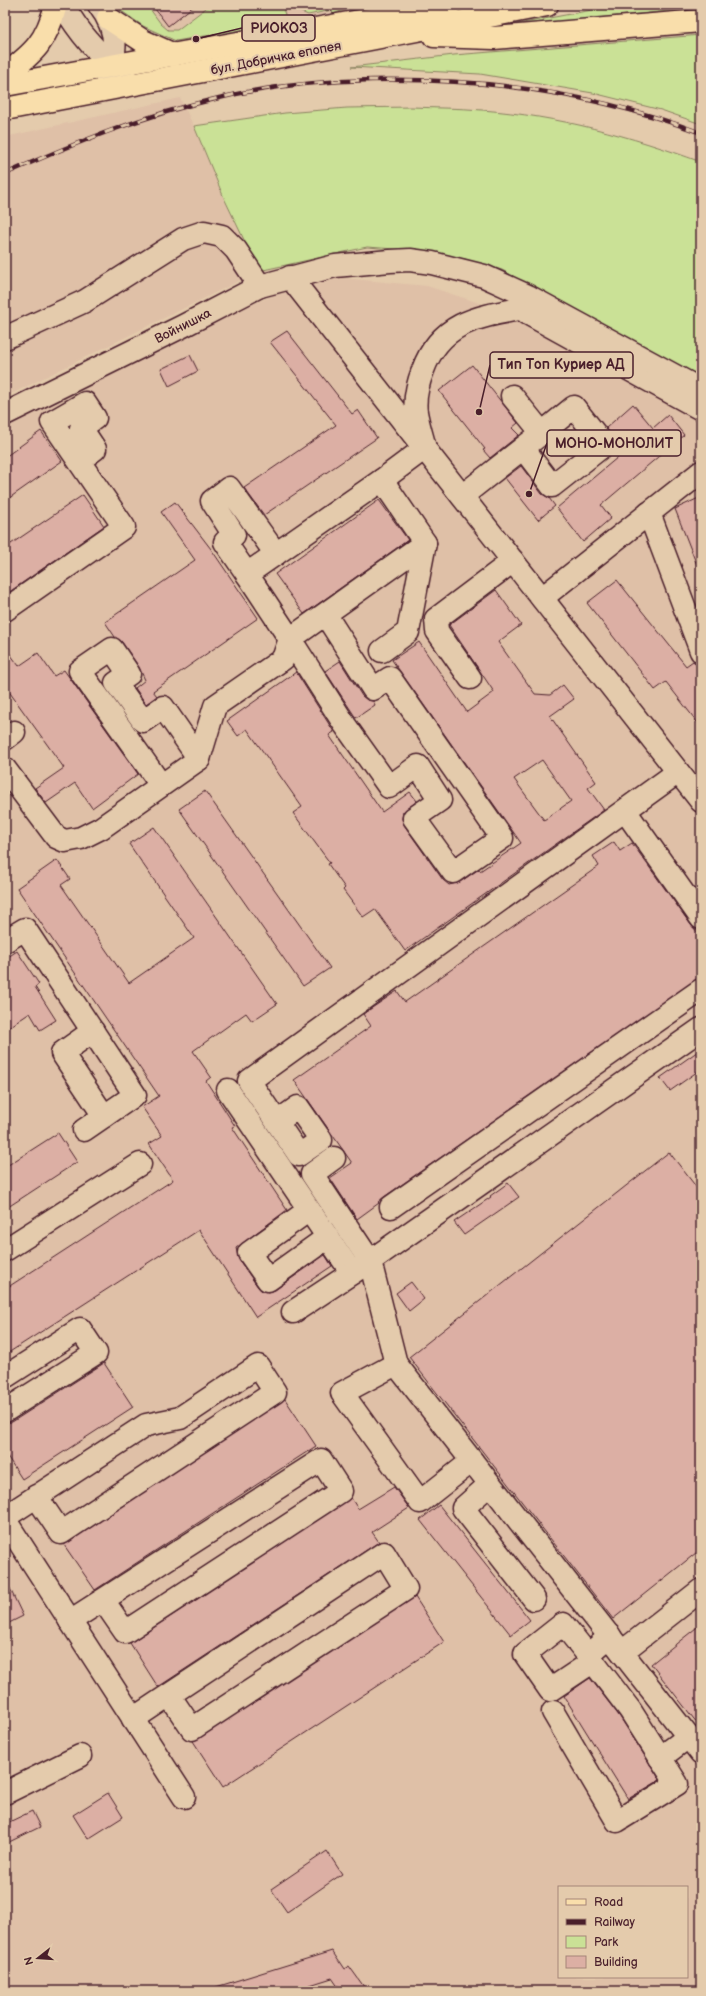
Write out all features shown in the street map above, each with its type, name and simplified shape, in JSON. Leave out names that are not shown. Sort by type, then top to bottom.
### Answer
[{"type":"main road","points":[[5,75],[27,58],[42,42],[50,27],[56,5]]},
{"type":"main road","points":[[397,25],[421,5]]},
{"type":"main road","name":"бул. Добричка епопея","points":[[5,109],[136,84],[397,25],[449,5]]},
{"type":"main road","name":"бул. Добричка епопея","points":[[5,85],[174,55],[547,5]]},
{"type":"main road","points":[[104,11],[142,41],[174,55]]},
{"type":"main road","points":[[397,25],[494,38],[701,21]]},
{"type":"street","points":[[63,5],[73,22],[91,46],[112,66],[136,84]]},
{"type":"street","points":[[99,90],[112,66],[116,46],[113,31],[104,11]]},
{"type":"street","points":[[5,338],[84,301],[183,239],[204,232],[222,236],[236,250],[260,286]]},
{"type":"street","points":[[369,264],[410,260],[460,269],[484,276],[528,296],[701,390]]},
{"type":"street","points":[[369,264],[430,274],[452,280],[520,309],[701,409]]},
{"type":"street","name":"Войнишка","points":[[5,414],[183,326],[260,286],[335,266],[369,264]]},
{"type":"street","points":[[290,277],[701,801]]},
{"type":"street","points":[[425,448],[416,412],[416,396],[420,378],[432,348],[456,327],[474,319],[520,309]]},
{"type":"street","points":[[512,396],[542,433]]},
{"type":"street","points":[[462,496],[574,407],[604,445],[552,486],[523,448]]},
{"type":"street","points":[[246,574],[382,480],[425,448]]},
{"type":"street","points":[[5,610],[124,528],[79,461]]},
{"type":"street","points":[[542,598],[701,472]]},
{"type":"street","points":[[382,480],[425,543],[408,632],[382,651]]},
{"type":"street","points":[[276,554],[229,488],[212,501],[234,535],[225,542],[345,725],[389,787],[418,766],[440,800],[414,818],[453,872],[502,838],[390,678],[373,689],[324,614]]},
{"type":"street","points":[[649,513],[701,651]]},
{"type":"street","points":[[5,769],[56,837],[65,841],[81,838],[101,828],[199,759],[215,706],[283,659],[290,639],[425,543]]},
{"type":"street","points":[[470,678],[437,631],[436,619],[513,561]]},
{"type":"street","points":[[161,786],[80,671],[105,653],[112,649],[129,674],[116,683],[143,721],[163,707],[199,759]]},
{"type":"street","points":[[277,1122],[249,1081],[626,812],[678,772]]},
{"type":"street","points":[[626,812],[701,918]]},
{"type":"street","points":[[5,941],[25,929],[135,1095],[84,1130]]},
{"type":"street","points":[[391,1207],[701,990]]},
{"type":"street","points":[[293,1312],[701,1029]]},
{"type":"street","points":[[93,1031],[62,1053],[104,1116]]},
{"type":"street","points":[[228,1090],[352,1272]]},
{"type":"street","points":[[334,1158],[312,1174],[370,1260],[396,1364],[695,1745],[660,1758]]},
{"type":"street","points":[[5,1250],[140,1164]]},
{"type":"street","points":[[310,1210],[249,1253],[268,1280],[328,1237]]},
{"type":"street","points":[[5,1377],[80,1329],[96,1353],[5,1411]]},
{"type":"street","points":[[396,1364],[342,1393],[420,1502],[472,1461]]},
{"type":"street","points":[[5,1517],[36,1496],[146,1425],[180,1418],[258,1366],[275,1392],[61,1533],[36,1496]]},
{"type":"street","points":[[70,1621],[321,1460],[341,1491],[125,1632],[103,1600]]},
{"type":"street","points":[[490,1484],[463,1508],[534,1599]]},
{"type":"street","points":[[5,1520],[184,1797]]},
{"type":"street","points":[[133,1719],[169,1695],[384,1553],[406,1589],[192,1729],[169,1695]]},
{"type":"street","points":[[553,1712],[617,1821],[677,1784],[630,1710],[590,1658],[616,1644],[701,1590]]},
{"type":"street","points":[[5,1793],[80,1756]]},
{"type":"shaded area","points":[[114,5],[357,5],[333,14],[176,41],[143,26]]},
{"type":"shaded area","points":[[180,98],[200,139],[224,198],[259,271],[5,397],[5,137]]},
{"type":"shaded area","points":[[342,278],[427,286],[513,314],[701,420],[701,1991],[5,1991],[5,424],[242,308],[297,286]]},
{"type":"green space","points":[[117,5],[147,5],[161,24],[168,30],[177,30],[210,5],[282,5],[285,15],[279,23],[176,41],[143,26],[120,10]]},
{"type":"green space","points":[[298,5],[357,5],[333,14],[332,10],[308,15],[297,10]]},
{"type":"green space","points":[[618,5],[701,5],[701,8],[502,27]]},
{"type":"green space","points":[[701,35],[701,124],[661,110],[593,93],[480,74],[351,67],[454,55]]},
{"type":"green space","points":[[412,107],[482,110],[566,122],[594,128],[648,144],[701,162],[701,378],[502,270],[465,259],[423,251],[367,247],[259,271],[224,198],[194,126],[285,113],[347,108]]},
{"type":"building","points":[[152,5],[195,5],[168,26]]},
{"type":"building","points":[[287,331],[352,414],[358,410],[377,438],[264,515],[244,488],[336,425],[270,342]]},
{"type":"building","points":[[190,355],[198,371],[169,386],[161,369]]},
{"type":"building","points":[[472,365],[518,423],[512,428],[519,435],[490,458],[483,450],[485,449],[439,391]]},
{"type":"building","points":[[633,404],[653,428],[668,415],[684,435],[601,505],[611,518],[583,542],[557,508],[624,452],[606,428]]},
{"type":"building","points":[[41,431],[62,461],[5,501],[5,457]]},
{"type":"building","points":[[521,466],[542,494],[549,498],[555,506],[538,520],[505,478]]},
{"type":"building","points":[[83,495],[104,526],[5,595],[5,548]]},
{"type":"building","points":[[701,497],[701,573],[700,573],[675,509]]},
{"type":"building","points":[[379,500],[408,540],[304,614],[275,574]]},
{"type":"building","points":[[175,502],[211,549],[258,618],[153,691],[157,696],[146,704],[135,688],[145,680],[139,667],[122,642],[115,637],[105,622],[195,560],[161,512]]},
{"type":"building","points":[[617,580],[686,666],[693,661],[701,670],[701,727],[666,682],[655,690],[587,603]]},
{"type":"building","points":[[496,590],[521,625],[498,642],[535,694],[550,695],[563,685],[574,699],[550,716],[596,782],[588,788],[604,810],[405,951],[375,909],[363,917],[343,890],[345,888],[328,864],[330,863],[293,813],[302,807],[247,729],[238,736],[227,721],[296,672],[334,732],[329,735],[382,812],[410,792],[417,801],[403,812],[402,819],[404,825],[443,880],[449,885],[460,882],[479,869],[480,871],[521,843],[392,660],[419,642],[467,712],[494,692],[449,625]],"holes":[[[542,760],[571,801],[544,820],[514,779]]]},
{"type":"building","points":[[5,647],[19,666],[38,653],[54,676],[64,670],[138,774],[92,808],[75,783],[46,803],[35,788],[64,768],[5,686]]},
{"type":"building","points":[[340,661],[362,696],[367,700],[373,701],[375,705],[356,718],[325,671]]},
{"type":"building","points":[[205,791],[330,968],[303,986],[179,809]]},
{"type":"building","points":[[154,827],[277,1004],[252,1021],[246,1013],[193,1051],[211,1077],[206,1081],[235,1126],[232,1127],[287,1210],[236,1248],[239,1260],[258,1287],[262,1291],[269,1292],[275,1290],[325,1255],[332,1266],[256,1317],[199,1230],[5,1355],[5,1289],[173,1180],[149,1144],[162,1136],[142,1107],[159,1096],[17,888],[57,860],[70,879],[61,885],[129,983],[194,938],[129,844]]},
{"type":"building","points":[[614,842],[620,851],[632,843],[691,925],[701,936],[701,976],[384,1197],[378,1202],[379,1203],[357,1219],[330,1178],[352,1163],[294,1080],[371,1026],[363,1014],[397,991],[405,1002],[599,866],[593,856]]},
{"type":"building","points":[[17,951],[39,984],[35,987],[56,1020],[40,1030],[30,1013],[5,1030],[5,959]]},
{"type":"building","points":[[701,1049],[701,1069],[670,1091],[660,1078]]},
{"type":"building","points":[[58,1133],[77,1162],[5,1209],[5,1167]]},
{"type":"building","points":[[669,1152],[701,1193],[701,1549],[613,1619],[409,1357]]},
{"type":"building","points":[[508,1183],[519,1197],[464,1235],[454,1222],[491,1197],[490,1196]]},
{"type":"building","points":[[411,1282],[424,1299],[409,1311],[396,1293]]},
{"type":"building","points":[[104,1363],[133,1407],[22,1479],[5,1453],[5,1423],[12,1422]]},
{"type":"building","points":[[285,1399],[316,1446],[95,1590],[64,1545]]},
{"type":"building","points":[[394,1487],[409,1508],[372,1532],[379,1542],[158,1687],[130,1643],[351,1498],[358,1509]]},
{"type":"building","points":[[439,1505],[530,1620],[511,1635],[420,1520]]},
{"type":"building","points":[[5,1578],[23,1616],[5,1625]]},
{"type":"building","points":[[415,1597],[444,1642],[223,1787],[193,1741]]},
{"type":"building","points":[[701,1624],[701,1728],[651,1664]]},
{"type":"building","points":[[590,1678],[620,1717],[660,1780],[628,1799],[564,1696]]},
{"type":"building","points":[[108,1793],[123,1817],[88,1839],[73,1815]]},
{"type":"building","points":[[32,1811],[40,1827],[5,1844],[5,1824]]},
{"type":"building","points":[[327,1851],[342,1874],[287,1912],[271,1889]]},
{"type":"building","points":[[332,1951],[344,1969],[349,1966],[367,1991],[341,1991],[332,1978],[291,1991],[217,1991],[216,1987]]},
{"type":"railway","points":[[5,174],[57,151],[110,131],[137,121],[191,105],[257,90],[334,82],[414,80],[498,85],[581,98],[661,119],[701,133]]},
{"type":"place","name":"РИОКОЗ","points":[[196,39]]},
{"type":"place","name":"Тип Топ Куриер АД","points":[[479,412]]},
{"type":"place","name":"МОНО-МОНОЛИТ","points":[[529,494]]}]
